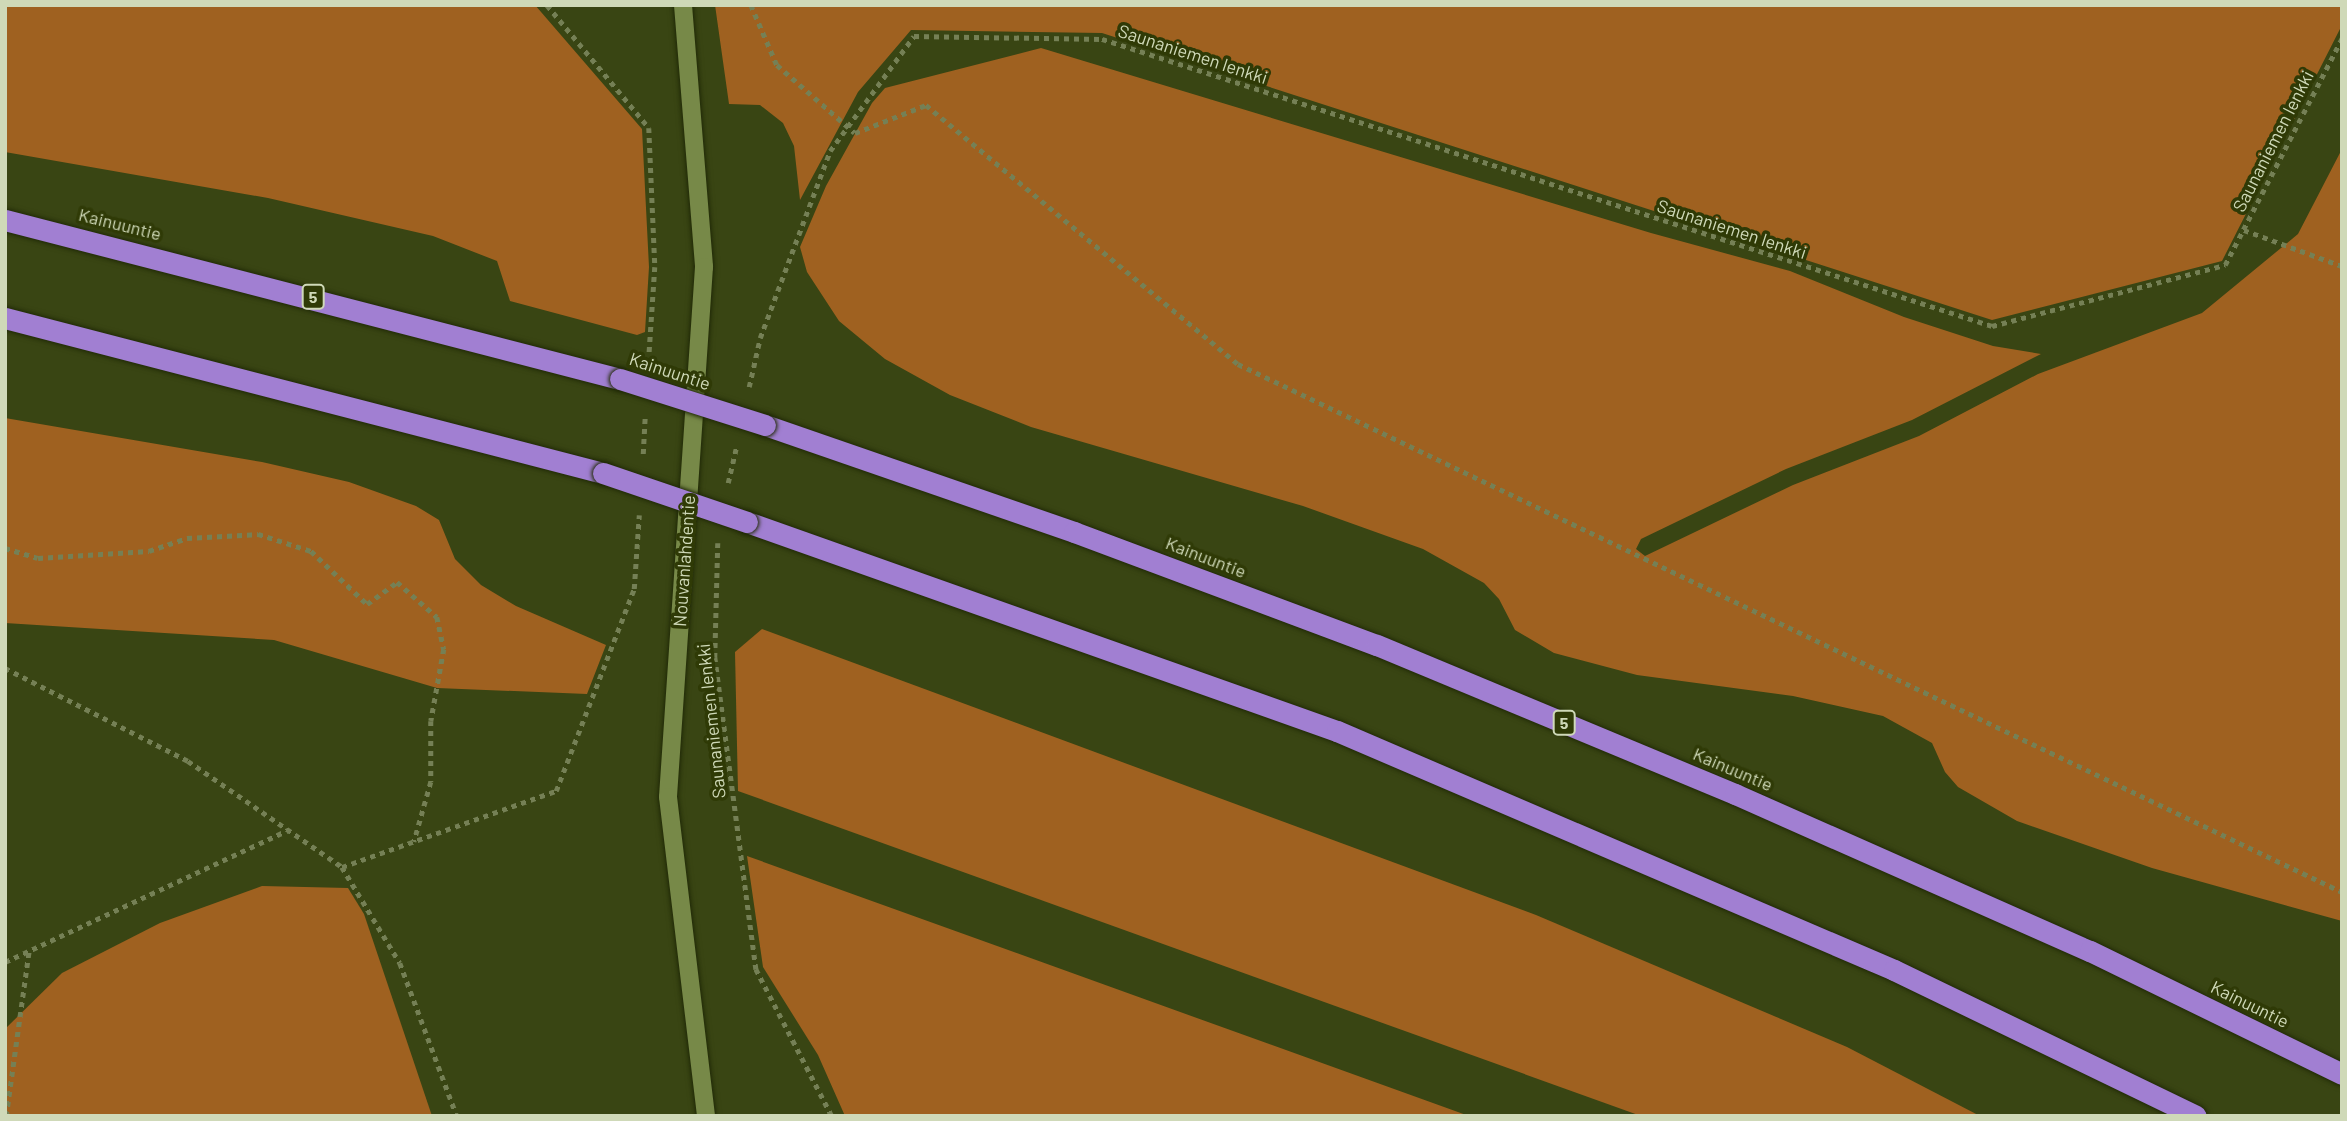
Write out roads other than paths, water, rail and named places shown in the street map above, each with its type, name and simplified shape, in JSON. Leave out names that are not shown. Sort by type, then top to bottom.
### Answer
[{"type":"highway","name":"Kainuuntie","points":[[5,220],[620,379],[765,425],[1074,532],[1389,650],[1735,794],[2014,917],[2342,1074]]},
{"type":"highway","points":[[5,318],[603,473],[1337,731],[1894,970],[2196,1116]]},
{"type":"street","name":"Nouvanlahdentie","points":[[683,5],[704,267],[667,797],[706,1116]]}]
